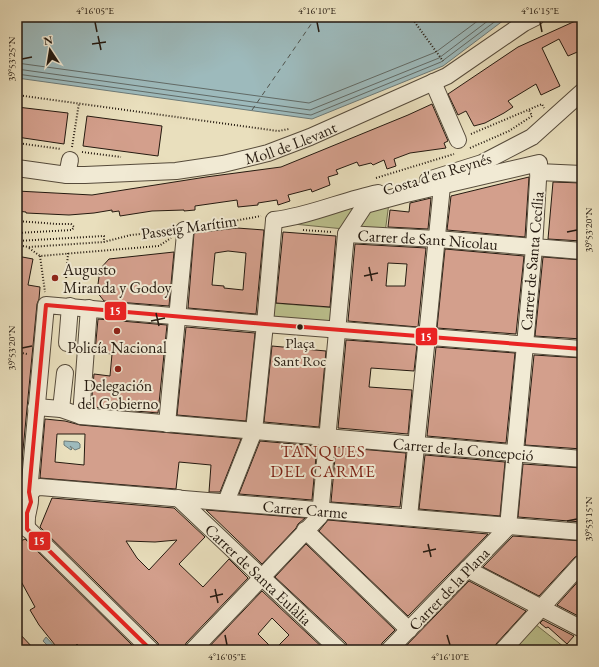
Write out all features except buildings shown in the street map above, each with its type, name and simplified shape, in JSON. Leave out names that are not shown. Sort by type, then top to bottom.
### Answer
[{"type":"street","name":"Moll de Llevant","points":[[17,168],[68,168],[106,175],[176,171],[223,164],[268,153],[310,137],[447,76],[524,22],[536,17]]},
{"type":"street","points":[[433,82],[460,147]]},
{"type":"street","name":"Costa d'en Reynés","points":[[271,217],[303,215],[360,196],[403,187],[482,163],[532,137],[582,92]]},
{"type":"street","points":[[193,650],[320,516],[346,234],[365,205],[442,186],[539,168],[582,174]]},
{"type":"street","name":"Carrer de Santa Cecília","points":[[508,527],[534,248],[539,168]]},
{"type":"street","points":[[409,517],[442,186]]},
{"type":"street","points":[[226,502],[254,431],[265,324],[271,217]]},
{"type":"street","points":[[167,424],[185,234],[184,230]]},
{"type":"street","name":"Carrer de Sant Nicolau","points":[[346,234],[582,251]]},
{"type":"street","points":[[17,503],[26,492],[46,304],[265,324],[582,350]]},
{"type":"street","points":[[67,306],[67,343]]},
{"type":"street","points":[[81,416],[92,308]]},
{"type":"street","points":[[61,409],[65,373]]},
{"type":"street","name":"Carrer de la Concepció","points":[[36,407],[61,409],[81,416],[582,459]]},
{"type":"street","name":"Carrer Carme","points":[[26,492],[40,487],[582,532]]},
{"type":"street","points":[[22,532],[31,502],[26,492]]},
{"type":"street","name":"Carrer de Santa Eulàlia","points":[[178,498],[339,650]]},
{"type":"street","points":[[17,516],[22,532],[151,650]]},
{"type":"street","name":"Carrer de la Plana","points":[[389,650],[508,527]]},
{"type":"street","points":[[306,530],[409,630]]},
{"type":"street","points":[[503,650],[582,564]]},
{"type":"street","points":[[467,569],[541,609],[582,629]]},
{"type":"path","points":[[411,17],[446,64]]},
{"type":"path","points":[[17,95],[278,131],[293,128]]},
{"type":"path","points":[[68,168],[78,104]]},
{"type":"path","points":[[460,147],[542,104]]},
{"type":"path","points":[[372,180],[460,147],[509,131],[532,116],[529,110]]},
{"type":"path","name":"Passeig Marítim","points":[[17,245],[29,247],[104,242],[131,235],[184,230],[271,217]]},
{"type":"path","points":[[17,221],[71,224],[74,227],[72,230],[17,233]]},
{"type":"path","points":[[40,256],[68,252],[159,246],[184,230]]},
{"type":"path","name":"Carrer de Sant Nicolau","points":[[302,230],[346,234]]},
{"type":"path","points":[[17,240],[104,236],[104,242]]},
{"type":"path","points":[[29,247],[40,256],[46,304]]},
{"type":"path","points":[[67,306],[68,252]]},
{"type":"green space","points":[[390,195],[385,233],[283,223]]},
{"type":"green space","points":[[272,303],[337,308],[333,323],[265,321]]},
{"type":"green space","points":[[535,624],[564,647],[561,650],[510,650]]},
{"type":"water","points":[[17,17],[508,17],[443,66],[312,119],[17,78]]},
{"type":"water","points":[[64,441],[78,442],[80,444],[80,448],[75,450],[70,446],[72,449],[71,450],[64,445]]},
{"type":"water","points":[[46,637],[58,650],[52,650],[43,641]]},
{"type":"ferry route","points":[[252,110],[316,17]]},
{"type":"transit line","name":"15","points":[[151,650],[27,529],[27,513],[31,502],[29,492],[46,305],[582,349]]},
{"type":"place","name":"Augusto Miranda y Godoy","points":[[55,278]]},
{"type":"place","name":"Plaça Sant Roc","points":[[300,327]]},
{"type":"place","name":"Policía Nacional","points":[[117,331]]},
{"type":"place","name":"Delegación del Gobierno","points":[[118,369]]},
{"type":"district","name":"TANQUES DEL CARME","points":[[323,461]]}]
